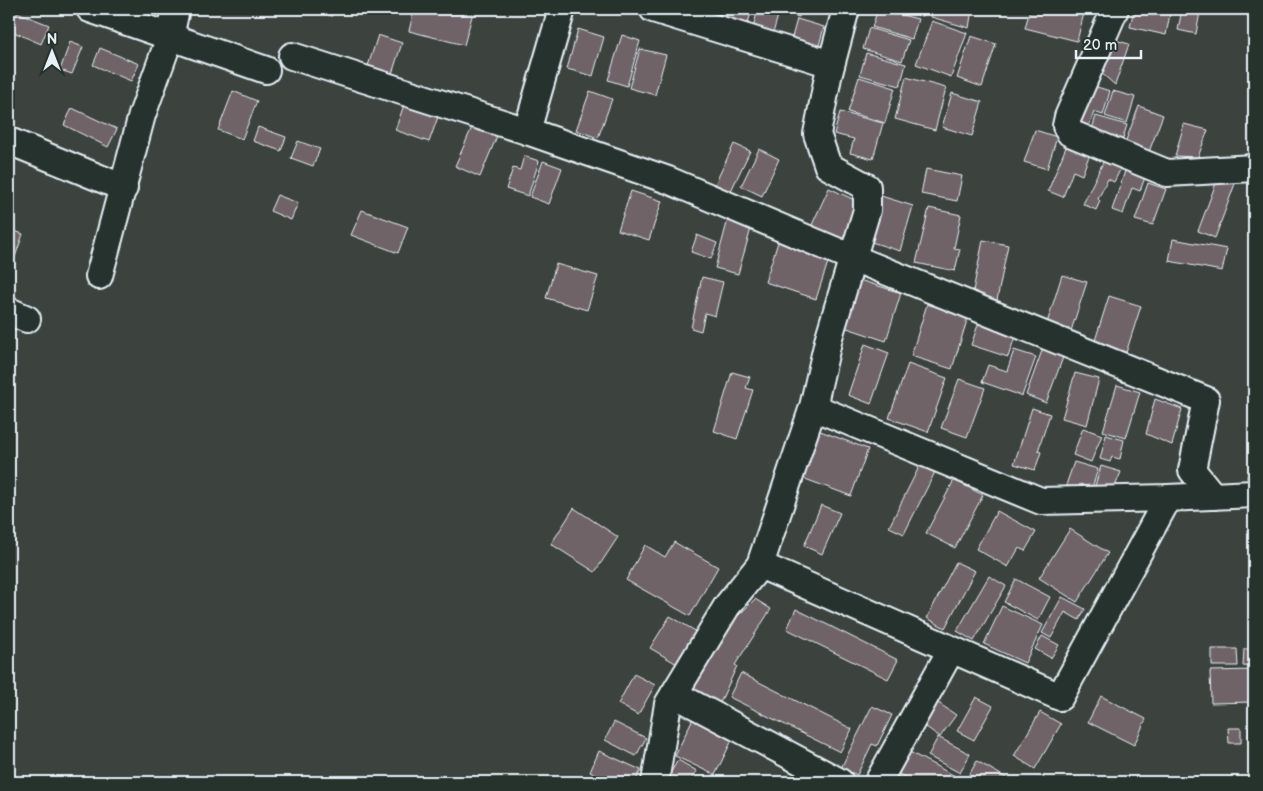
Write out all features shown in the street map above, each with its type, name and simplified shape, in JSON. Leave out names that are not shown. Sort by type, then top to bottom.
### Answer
[{"type":"street","points":[[90,9],[266,70]]},
{"type":"street","points":[[99,276],[142,115],[170,37],[176,9]]},
{"type":"street","points":[[527,131],[562,9]]},
{"type":"street","points":[[653,9],[831,64]]},
{"type":"street","points":[[655,782],[668,704],[727,606],[760,565],[812,407],[829,338],[867,210],[867,187],[828,166],[817,134],[831,64],[846,9]]},
{"type":"street","points":[[1115,9],[1068,117],[1066,126],[1070,133],[1167,172],[1254,168]]},
{"type":"street","points":[[292,56],[527,131],[668,180],[853,258],[1206,400],[1192,470],[1213,496]]},
{"type":"street","points":[[9,141],[124,188]]},
{"type":"street","points":[[812,407],[1041,501],[1254,494]]},
{"type":"street","points":[[760,565],[1060,697],[1168,498]]},
{"type":"street","points":[[878,782],[952,650]]},
{"type":"street","points":[[674,694],[840,782]]},
{"type":"building","points":[[9,9],[49,25],[41,44],[9,30]]},
{"type":"building","points":[[312,9],[334,9],[332,16]]},
{"type":"building","points":[[414,9],[474,9],[464,45],[409,31]]},
{"type":"building","points":[[726,9],[752,9],[748,23],[724,16]]},
{"type":"building","points":[[758,9],[780,9],[773,33],[753,28]]},
{"type":"building","points":[[783,9],[801,9],[799,17],[782,13]]},
{"type":"building","points":[[878,9],[918,19],[912,39],[872,27]]},
{"type":"building","points":[[896,9],[924,9],[922,16]]},
{"type":"building","points":[[934,9],[972,9],[969,28],[931,17]]},
{"type":"building","points":[[1030,9],[1085,9],[1077,41],[1025,28]]},
{"type":"building","points":[[1134,9],[1170,14],[1166,35],[1130,27]]},
{"type":"building","points":[[1182,9],[1200,12],[1196,34],[1178,30]]},
{"type":"building","points":[[797,19],[824,27],[818,49],[791,41]]},
{"type":"building","points":[[932,21],[967,33],[951,77],[916,64]]},
{"type":"building","points":[[869,28],[909,40],[902,61],[863,49]]},
{"type":"building","points":[[578,29],[604,37],[593,76],[567,69]]},
{"type":"building","points":[[378,35],[402,43],[391,77],[367,69]]},
{"type":"building","points":[[622,35],[640,41],[627,86],[608,80]]},
{"type":"building","points":[[971,36],[996,44],[982,87],[957,78]]},
{"type":"building","points":[[1108,38],[1129,44],[1115,85],[1099,71]]},
{"type":"building","points":[[70,42],[83,47],[72,74],[60,70]]},
{"type":"building","points":[[100,48],[139,64],[131,81],[93,65]]},
{"type":"building","points":[[640,49],[666,55],[655,95],[629,88]]},
{"type":"building","points":[[866,53],[906,64],[900,86],[860,75]]},
{"type":"building","points":[[859,77],[895,88],[885,123],[848,112]]},
{"type":"building","points":[[906,77],[946,88],[935,130],[895,119]]},
{"type":"building","points":[[1087,84],[1110,91],[1103,115],[1094,112],[1086,135],[1072,131]]},
{"type":"building","points":[[233,91],[257,101],[242,139],[218,130]]},
{"type":"building","points":[[590,91],[612,99],[598,138],[576,130]]},
{"type":"building","points":[[1113,91],[1135,97],[1127,123],[1105,116]]},
{"type":"building","points":[[952,93],[982,102],[972,136],[942,127]]},
{"type":"building","points":[[9,104],[15,107],[9,124]]},
{"type":"building","points":[[404,105],[438,117],[429,142],[395,130]]},
{"type":"building","points":[[1139,106],[1163,115],[1147,157],[1123,148]]},
{"type":"building","points":[[72,108],[117,129],[108,147],[64,125]]},
{"type":"building","points":[[840,112],[883,123],[873,159],[850,153],[854,139],[834,134]]},
{"type":"building","points":[[1096,116],[1127,125],[1120,148],[1089,139]]},
{"type":"building","points":[[1184,124],[1208,130],[1198,157],[1175,156]]},
{"type":"building","points":[[473,125],[497,136],[480,177],[455,166]]},
{"type":"building","points":[[258,127],[286,137],[281,151],[253,141]]},
{"type":"building","points":[[1035,130],[1057,137],[1047,169],[1024,162]]},
{"type":"building","points":[[298,141],[320,149],[313,166],[291,158]]},
{"type":"building","points":[[734,144],[750,151],[729,195],[719,191],[721,187],[715,184]]},
{"type":"building","points":[[1066,147],[1089,156],[1082,175],[1073,171],[1063,197],[1048,191]]},
{"type":"building","points":[[759,149],[779,159],[762,196],[741,186]]},
{"type":"building","points":[[524,156],[539,161],[528,196],[506,189],[513,168],[520,170]]},
{"type":"building","points":[[1106,156],[1123,164],[1114,182],[1108,179],[1098,199],[1100,201],[1096,210],[1083,204]]},
{"type":"building","points":[[543,161],[562,168],[549,204],[530,197]]},
{"type":"building","points":[[1127,165],[1147,172],[1140,191],[1132,188],[1123,214],[1112,210]]},
{"type":"building","points":[[926,169],[962,176],[957,201],[921,194]]},
{"type":"building","points":[[1219,175],[1236,181],[1215,238],[1198,231]]},
{"type":"building","points":[[1148,183],[1166,189],[1153,225],[1135,220]]},
{"type":"building","points":[[829,188],[861,203],[843,244],[810,229]]},
{"type":"building","points":[[631,191],[662,201],[649,240],[618,230]]},
{"type":"building","points":[[277,195],[298,203],[291,220],[270,211]]},
{"type":"building","points":[[878,195],[913,206],[900,251],[865,240]]},
{"type":"building","points":[[929,208],[961,215],[954,248],[960,249],[955,271],[916,263]]},
{"type":"building","points":[[362,210],[408,227],[398,253],[351,235]]},
{"type":"building","points":[[728,219],[752,225],[738,274],[715,268]]},
{"type":"building","points":[[12,230],[23,234],[15,257],[9,255],[9,238]]},
{"type":"building","points":[[697,235],[717,243],[711,259],[691,252]]},
{"type":"building","points":[[780,236],[831,253],[816,299],[765,282]]},
{"type":"building","points":[[1173,239],[1227,249],[1222,271],[1169,261]]},
{"type":"building","points":[[983,240],[1008,245],[997,300],[972,296]]},
{"type":"building","points":[[556,264],[598,276],[587,310],[546,298]]},
{"type":"building","points":[[1062,275],[1087,282],[1070,334],[1046,326]]},
{"type":"building","points":[[702,277],[723,282],[715,316],[705,313],[701,331],[691,328]]},
{"type":"building","points":[[856,279],[901,293],[886,341],[841,326]]},
{"type":"building","points":[[1109,296],[1141,306],[1124,359],[1092,350]]},
{"type":"building","points":[[927,304],[968,317],[952,369],[911,356]]},
{"type":"building","points":[[979,322],[1016,334],[1008,357],[971,345]]},
{"type":"building","points":[[865,344],[889,353],[871,404],[848,395]]},
{"type":"building","points":[[1044,345],[1065,352],[1046,403],[1026,395]]},
{"type":"building","points":[[1014,350],[1036,357],[1022,396],[982,382],[988,365],[1007,371]]},
{"type":"building","points":[[908,364],[947,378],[928,432],[889,418]]},
{"type":"building","points":[[732,372],[750,377],[746,388],[753,390],[737,439],[714,431]]},
{"type":"building","points":[[1075,373],[1099,379],[1087,425],[1062,418]]},
{"type":"building","points":[[959,379],[985,388],[967,437],[941,428]]},
{"type":"building","points":[[1117,385],[1140,392],[1126,438],[1103,431]]},
{"type":"building","points":[[1155,399],[1182,409],[1172,445],[1146,434]]},
{"type":"building","points":[[1032,408],[1050,414],[1038,451],[1041,452],[1035,470],[1014,464]]},
{"type":"building","points":[[1083,428],[1102,435],[1091,462],[1073,455]]},
{"type":"building","points":[[815,429],[868,449],[851,496],[797,476]]},
{"type":"building","points":[[1106,435],[1124,440],[1120,459],[1112,457],[1110,462],[1100,459]]},
{"type":"building","points":[[1254,451],[1254,480],[1247,478]]},
{"type":"building","points":[[1074,462],[1098,469],[1092,488],[1080,484],[1078,489],[1066,485]]},
{"type":"building","points":[[920,465],[935,472],[904,534],[889,527]]},
{"type":"building","points":[[1101,466],[1121,472],[1114,489],[1094,489]]},
{"type":"building","points":[[954,480],[983,495],[955,548],[926,533]]},
{"type":"building","points":[[821,505],[840,513],[822,554],[804,546]]},
{"type":"building","points":[[574,508],[618,537],[595,572],[551,544]]},
{"type":"building","points":[[997,511],[1036,532],[1025,551],[1019,548],[1008,567],[976,549]]},
{"type":"building","points":[[1070,529],[1108,553],[1077,602],[1039,578]]},
{"type":"building","points":[[674,542],[718,567],[690,616],[626,580],[645,545],[665,557]]},
{"type":"building","points":[[956,562],[975,571],[945,628],[927,618]]},
{"type":"building","points":[[989,576],[1006,586],[974,641],[957,631]]},
{"type":"building","points":[[1016,579],[1050,597],[1038,620],[1004,602]]},
{"type":"building","points":[[1062,597],[1085,609],[1079,620],[1065,612],[1051,638],[1042,633]]},
{"type":"building","points":[[755,599],[771,609],[735,665],[737,666],[718,707],[689,693],[713,641]]},
{"type":"building","points":[[1002,606],[1043,625],[1025,663],[984,644]]},
{"type":"building","points":[[796,609],[898,660],[888,679],[787,629]]},
{"type":"building","points":[[670,616],[697,632],[677,664],[650,648]]},
{"type":"building","points":[[1042,636],[1059,645],[1051,658],[1035,649]]},
{"type":"building","points":[[1212,649],[1237,649],[1238,666],[1212,666]]},
{"type":"building","points":[[1244,649],[1254,649],[1254,667],[1243,666]]},
{"type":"building","points":[[1254,670],[1254,702],[1211,703],[1210,671]]},
{"type":"building","points":[[741,673],[852,729],[840,752],[729,697]]},
{"type":"building","points":[[634,674],[655,685],[638,715],[618,704]]},
{"type":"building","points":[[1101,696],[1146,719],[1134,745],[1088,722]]},
{"type":"building","points":[[976,697],[993,706],[974,740],[957,731]]},
{"type":"building","points":[[937,702],[956,715],[940,737],[922,724]]},
{"type":"building","points":[[872,706],[892,715],[877,746],[872,744],[857,775],[841,768]]},
{"type":"building","points":[[1040,712],[1061,724],[1035,769],[1014,756]]},
{"type":"building","points":[[693,718],[733,738],[715,775],[675,756]]},
{"type":"building","points":[[614,722],[646,738],[636,756],[605,740]]},
{"type":"building","points":[[1249,727],[1254,727],[1254,743],[1249,743]]},
{"type":"building","points":[[1228,728],[1241,728],[1241,743],[1229,743]]},
{"type":"building","points":[[938,737],[970,754],[960,773],[928,756]]},
{"type":"building","points":[[902,748],[955,776],[952,782],[914,782],[891,770]]},
{"type":"building","points":[[599,751],[641,770],[635,782],[614,782],[590,772]]},
{"type":"building","points":[[678,760],[697,771],[690,782],[665,782]]},
{"type":"building","points":[[977,761],[1008,779],[1006,782],[965,782]]},
{"type":"building","points":[[593,776],[605,782],[589,782]]}]
